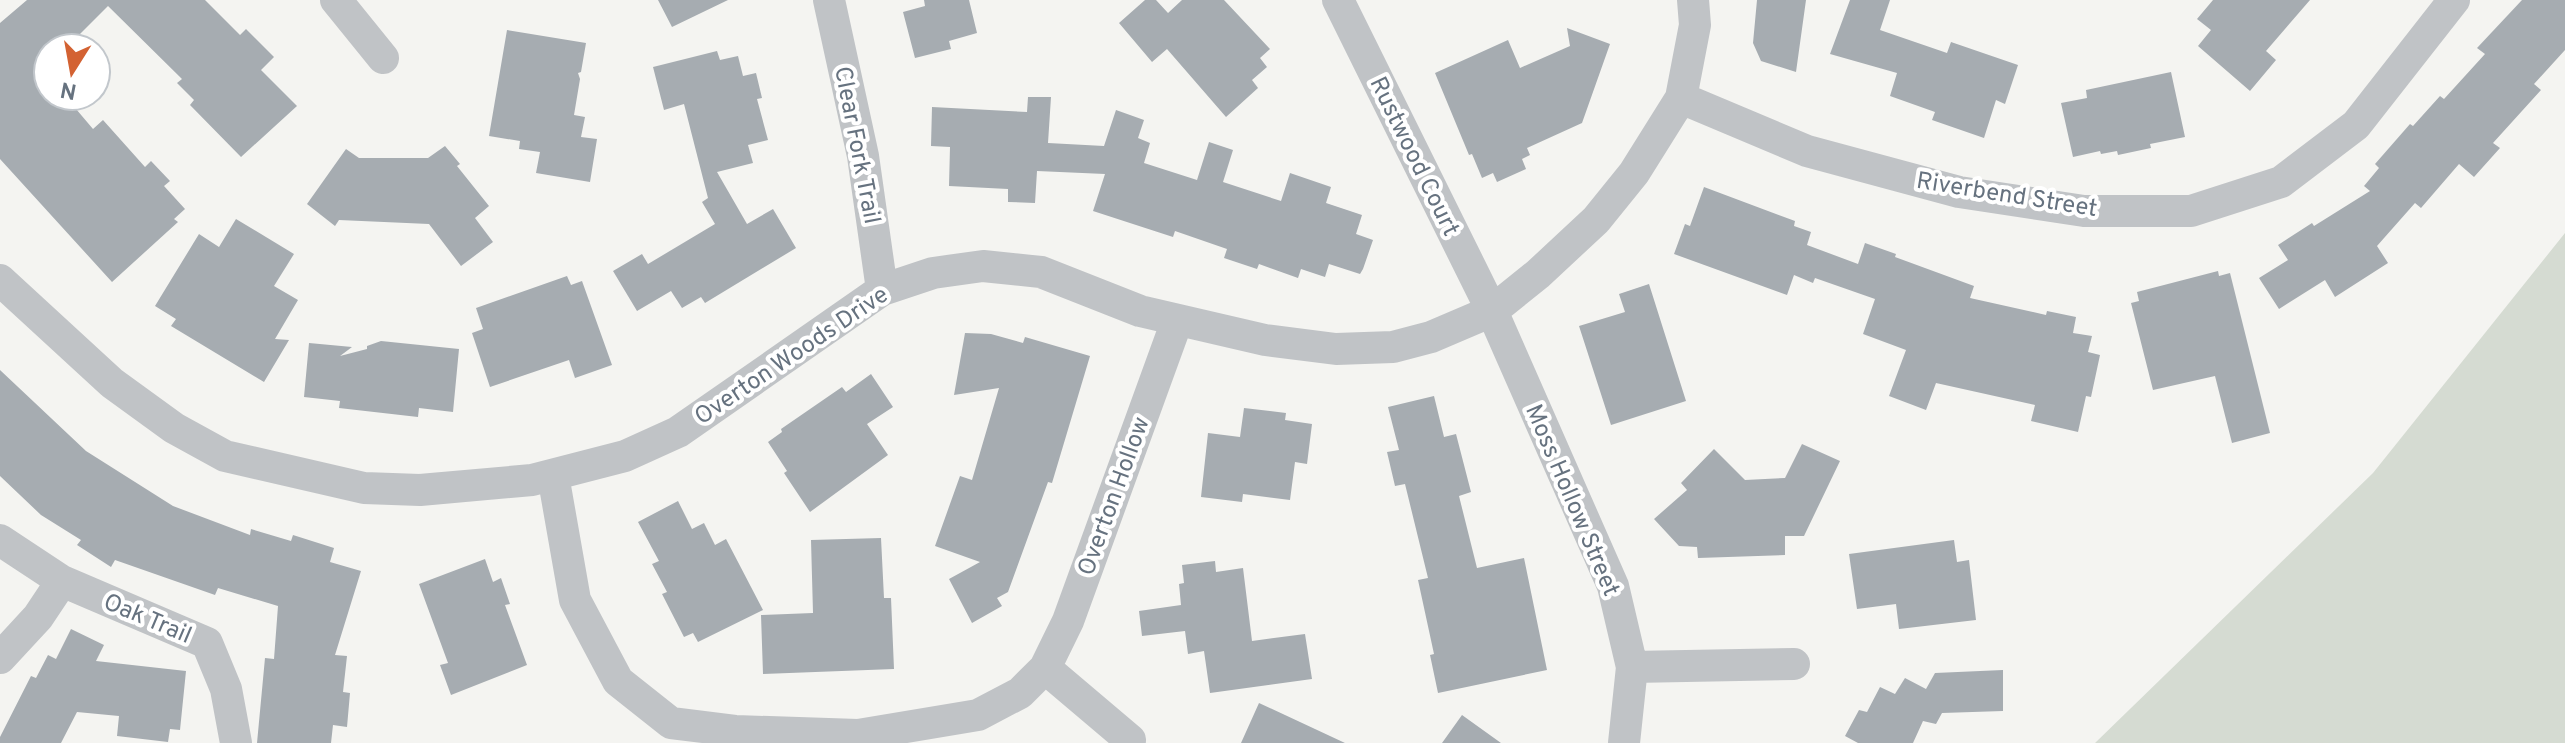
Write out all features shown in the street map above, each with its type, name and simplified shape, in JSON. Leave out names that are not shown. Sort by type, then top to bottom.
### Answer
[{"type":"street","points":[[336,0],[383,58]]},
{"type":"street","name":"Clear Fork Trail","points":[[829,0],[863,156],[882,290]]},
{"type":"street","name":"Rustwood Court","points":[[1338,0],[1492,311]]},
{"type":"street","name":"Overton Woods Drive","points":[[0,280],[112,383],[174,428],[225,456],[364,488],[420,490],[532,480],[625,456],[678,432],[882,290],[933,273],[983,266],[1041,272],[1140,311],[1265,340],[1336,349],[1393,347],[1431,337],[1492,311],[1538,274],[1596,220],[1634,173],[1681,98],[1695,25],[1693,0]]},
{"type":"street","name":"Riverbend Street","points":[[1681,98],[1807,151],[1959,192],[2084,211],[2191,211],[2281,182],[2356,125],[2454,0]]},
{"type":"street","name":"Moss Hollow Street","points":[[1492,311],[1613,586],[1632,667],[1624,743]]},
{"type":"street","name":"Overton Hollow","points":[[553,475],[575,600],[618,681],[671,723],[735,731],[858,735],[978,715],[1020,693],[1045,668],[1068,621],[1177,321]]},
{"type":"street","name":"Oak Trail","points":[[0,540],[62,581],[207,643],[226,689],[236,743]]},
{"type":"street","points":[[0,658],[38,617],[62,581]]},
{"type":"street","points":[[1632,667],[1794,664]]},
{"type":"street","points":[[1045,668],[1130,740]]},
{"type":"shaded area","points":[[2565,233],[2565,743],[2095,743],[2373,473]]},
{"type":"building","points":[[27,0],[205,0],[240,35],[246,29],[274,57],[261,70],[297,106],[241,157],[190,105],[194,100],[177,83],[182,79],[108,6],[82,32],[32,32],[32,112],[79,112],[93,129],[103,120],[145,167],[151,161],[170,181],[164,186],[185,209],[174,219],[178,222],[112,282],[0,159],[0,23]]},
{"type":"building","points":[[658,0],[728,0],[672,27]]},
{"type":"building","points":[[924,0],[969,0],[977,33],[949,41],[951,49],[915,58],[903,12],[925,6]]},
{"type":"building","points":[[1145,0],[1156,0],[1168,13],[1182,0],[1224,0],[1270,49],[1260,58],[1267,67],[1252,80],[1258,88],[1226,117],[1167,49],[1152,62],[1119,23]]},
{"type":"building","points":[[1757,0],[1806,0],[1796,72],[1761,61],[1753,43]]},
{"type":"building","points":[[1850,0],[1890,0],[1880,30],[1947,53],[1951,42],[2018,65],[2005,104],[1996,100],[1984,138],[1932,120],[1935,112],[1890,96],[1897,73],[1830,54]]},
{"type":"building","points":[[2213,0],[2310,0],[2266,51],[2276,60],[2250,91],[2198,46],[2211,30],[2197,19]]},
{"type":"building","points":[[2522,0],[2565,0],[2565,50],[2534,84],[2541,90],[2493,143],[2500,148],[2474,177],[2459,164],[2421,208],[2415,203],[2377,246],[2388,263],[2335,297],[2325,280],[2279,309],[2259,278],[2288,260],[2278,245],[2370,191],[2364,186],[2379,168],[2375,164],[2410,124],[2413,126],[2440,96],[2444,99],[2485,54],[2477,48]]},
{"type":"building","points":[[1567,28],[1610,44],[1582,123],[1527,148],[1530,155],[1522,159],[1526,169],[1497,182],[1493,173],[1482,178],[1472,154],[1469,155],[1435,73],[1508,40],[1520,68],[1570,46]]},
{"type":"building","points":[[507,30],[586,43],[581,72],[578,73],[580,79],[574,115],[585,117],[581,137],[597,139],[590,182],[536,173],[540,152],[519,149],[520,141],[489,136]]},
{"type":"building","points":[[717,51],[720,60],[738,56],[743,76],[756,73],[762,98],[757,99],[768,140],[748,145],[753,163],[717,172],[747,224],[773,209],[796,248],[705,303],[701,297],[682,308],[671,291],[637,311],[613,271],[642,254],[648,264],[715,224],[702,202],[708,198],[684,104],[664,110],[653,67]]},
{"type":"building","points":[[2171,72],[2185,137],[2118,155],[2117,151],[2101,154],[2100,151],[2073,157],[2061,103],[2087,98],[2086,90]]},
{"type":"building","points":[[1028,97],[1051,97],[1048,143],[1104,146],[1116,110],[1144,120],[1138,138],[1150,143],[1144,163],[1197,180],[1209,142],[1233,150],[1223,182],[1281,201],[1290,173],[1331,187],[1326,203],[1362,215],[1356,234],[1373,240],[1363,269],[1360,274],[1329,264],[1325,277],[1301,269],[1298,278],[1259,264],[1257,269],[1224,258],[1227,249],[1175,231],[1173,237],[1093,211],[1105,174],[1037,171],[1035,203],[1008,202],[1008,189],[949,186],[950,147],[931,146],[932,107],[1027,112]]},
{"type":"building","points":[[445,146],[489,206],[475,218],[493,242],[461,266],[429,224],[339,220],[335,226],[307,204],[346,149],[359,158],[428,158]]},
{"type":"building","points":[[1704,187],[1795,221],[1794,226],[1811,232],[1807,245],[1858,264],[1865,243],[1974,286],[1970,298],[2046,315],[2047,311],[2076,317],[2073,333],[2092,336],[2088,352],[2100,355],[2091,397],[2086,396],[2078,432],[2031,421],[2035,405],[1936,383],[1926,410],[1889,396],[1906,350],[1863,334],[1875,299],[1815,278],[1813,283],[1794,275],[1787,295],[1674,254],[1685,224],[1690,226]]},
{"type":"building","points":[[236,219],[294,254],[274,286],[298,300],[275,339],[289,340],[264,382],[171,326],[176,319],[155,306],[199,234],[219,247]]},
{"type":"building","points":[[2218,271],[2219,276],[2230,273],[2270,433],[2232,443],[2215,376],[2153,390],[2131,303],[2139,301],[2137,292]]},
{"type":"building","points":[[567,276],[571,285],[582,281],[612,365],[575,378],[569,360],[490,387],[472,333],[483,329],[476,308]]},
{"type":"building","points":[[1649,284],[1686,401],[1611,425],[1579,326],[1625,312],[1619,294]]},
{"type":"building","points":[[965,333],[991,334],[1023,343],[1025,337],[1090,356],[1052,483],[1048,482],[1008,592],[997,598],[1002,606],[972,623],[949,579],[980,562],[935,546],[960,476],[972,480],[999,388],[954,395]]},
{"type":"building","points":[[381,341],[459,349],[453,412],[419,408],[418,417],[339,408],[340,401],[304,397],[309,343],[352,347],[340,356],[367,349],[367,346]]},
{"type":"building","points":[[0,370],[86,451],[173,506],[250,535],[251,529],[291,541],[293,535],[334,548],[330,562],[361,571],[335,655],[347,656],[343,692],[350,693],[347,727],[333,725],[331,743],[257,743],[265,658],[274,659],[278,606],[218,588],[215,595],[115,560],[111,567],[77,545],[81,540],[41,515],[0,476]]},
{"type":"building","points":[[871,374],[893,407],[867,424],[888,455],[810,512],[768,442],[782,432],[781,429],[842,387],[846,392]]},
{"type":"building","points":[[1434,396],[1444,437],[1456,434],[1471,492],[1459,496],[1477,568],[1524,558],[1547,670],[1438,693],[1430,655],[1434,654],[1418,580],[1428,578],[1405,484],[1395,486],[1387,452],[1399,450],[1388,407]]},
{"type":"building","points":[[1244,408],[1286,413],[1285,420],[1312,424],[1307,464],[1295,462],[1290,500],[1243,494],[1242,502],[1201,497],[1208,433],[1240,437]]},
{"type":"building","points":[[1802,444],[1840,461],[1804,536],[1785,536],[1785,555],[1698,558],[1697,547],[1679,546],[1654,519],[1687,490],[1681,483],[1714,449],[1745,480],[1785,478]]},
{"type":"building","points":[[678,501],[692,529],[704,523],[715,545],[726,539],[763,610],[698,642],[693,633],[684,637],[662,594],[667,592],[652,564],[659,561],[638,522]]},
{"type":"building","points":[[881,538],[884,598],[891,598],[894,669],[763,674],[761,615],[813,613],[811,540]]},
{"type":"building","points":[[1954,540],[1957,562],[1969,560],[1976,620],[1899,629],[1896,604],[1857,609],[1849,554]]},
{"type":"building","points":[[485,559],[493,582],[501,578],[510,604],[505,605],[527,665],[451,695],[440,665],[448,663],[419,584]]},
{"type":"building","points":[[1215,561],[1216,572],[1243,568],[1252,641],[1305,634],[1312,679],[1210,693],[1204,651],[1188,654],[1185,631],[1142,636],[1139,611],[1181,605],[1179,584],[1184,583],[1182,565]]},
{"type":"building","points":[[71,629],[104,645],[96,661],[186,671],[180,730],[170,729],[168,742],[117,736],[119,716],[77,712],[61,743],[0,743],[0,737],[31,676],[36,678],[48,655],[56,659]]},
{"type":"building","points":[[2003,670],[2003,711],[1942,713],[1936,724],[1923,721],[1913,743],[1858,743],[1845,736],[1859,710],[1867,712],[1880,687],[1895,694],[1905,678],[1926,689],[1935,673]]},
{"type":"building","points":[[1259,703],[1345,743],[1241,743]]},
{"type":"building","points":[[1462,715],[1501,743],[1442,743]]}]
